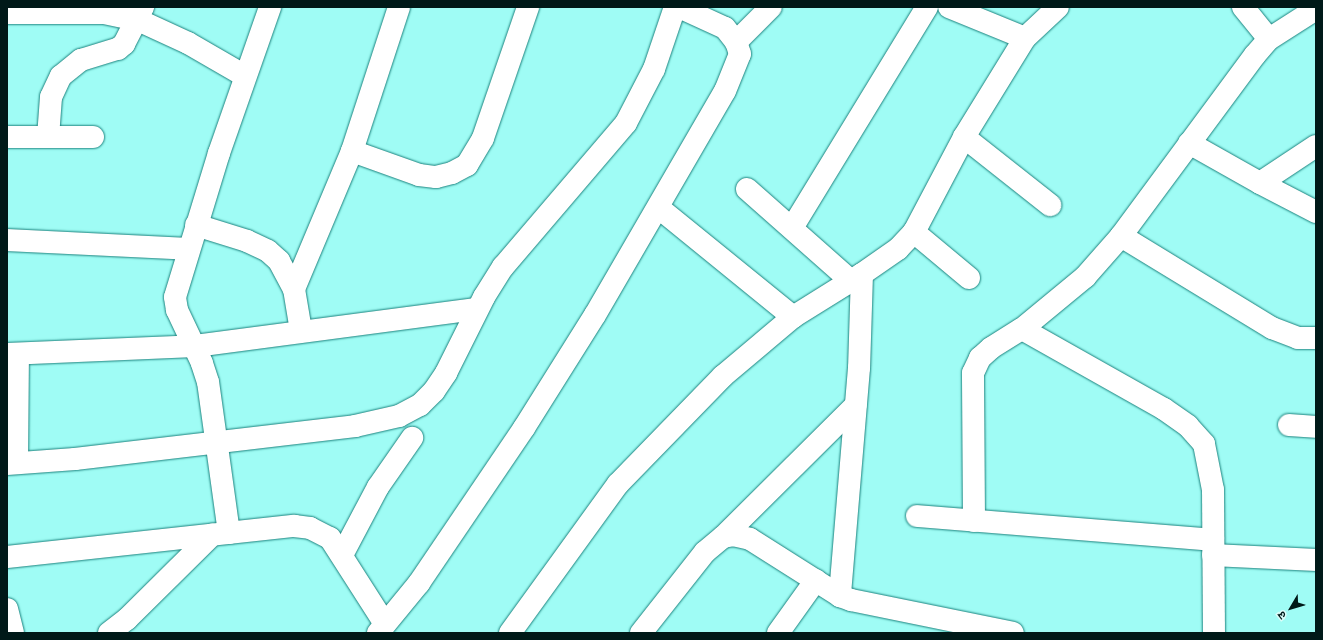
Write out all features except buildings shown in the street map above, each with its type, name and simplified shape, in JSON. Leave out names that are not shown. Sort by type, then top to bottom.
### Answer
[{"type":"street","points":[[220,534],[215,442],[208,382],[195,346],[177,310],[175,296],[188,249],[245,76],[270,7]]},
{"type":"street","points":[[294,289],[352,151],[399,7]]},
{"type":"street","points":[[352,151],[419,175],[447,174],[468,165],[483,138],[528,7]]},
{"type":"street","points":[[477,309],[195,346],[13,354],[12,463],[75,459],[355,426],[399,416],[420,405],[434,392],[446,373],[477,309],[503,267],[626,123],[654,69],[675,7]]},
{"type":"street","points":[[7,557],[294,526],[310,528],[330,538],[342,555],[381,628],[419,583],[524,428],[659,208],[731,78],[740,54],[736,42],[725,28],[707,12],[679,7]]},
{"type":"street","points":[[736,42],[771,7]]},
{"type":"street","points":[[792,228],[927,7]]},
{"type":"street","points":[[949,7],[1025,38]]},
{"type":"street","points":[[510,633],[618,484],[723,376],[792,318],[898,248],[914,232],[964,137],[1025,38],[1058,7]]},
{"type":"street","points":[[1243,7],[1269,39]]},
{"type":"street","points":[[974,521],[973,373],[980,358],[990,348],[1022,328],[1085,277],[1122,236],[1238,74],[1269,39],[1316,9]]},
{"type":"street","points":[[7,12],[140,14],[245,76]]},
{"type":"street","points":[[48,137],[51,97],[61,76],[81,60],[118,49],[130,37],[140,14]]},
{"type":"street","points":[[7,137],[93,137]]},
{"type":"street","points":[[964,137],[1050,205]]},
{"type":"street","points":[[1189,143],[1260,183],[1316,212]]},
{"type":"street","points":[[1260,183],[1316,146]]},
{"type":"street","points":[[747,189],[792,228],[856,277],[861,332],[840,596]]},
{"type":"street","points":[[659,208],[792,318]]},
{"type":"street","points":[[196,225],[247,241],[268,251],[279,261],[294,289],[301,331]]},
{"type":"street","points":[[914,232],[969,278]]},
{"type":"street","points":[[1122,236],[1272,328],[1298,338],[1316,338]]},
{"type":"street","points":[[7,240],[188,249]]},
{"type":"street","points":[[1022,328],[1164,409],[1188,426],[1204,444],[1210,467],[1214,633]]},
{"type":"street","points":[[641,633],[705,552],[723,538],[856,406]]},
{"type":"street","points":[[1289,425],[1316,427]]},
{"type":"street","points":[[342,555],[378,486],[412,438]]},
{"type":"street","points":[[917,516],[974,521],[1316,560]]},
{"type":"street","points":[[109,633],[127,619],[220,534]]},
{"type":"street","points":[[723,538],[742,536],[840,596],[946,627],[1013,633]]},
{"type":"street","points":[[778,633],[816,580]]},
{"type":"street","points":[[7,609],[13,633]]}]
